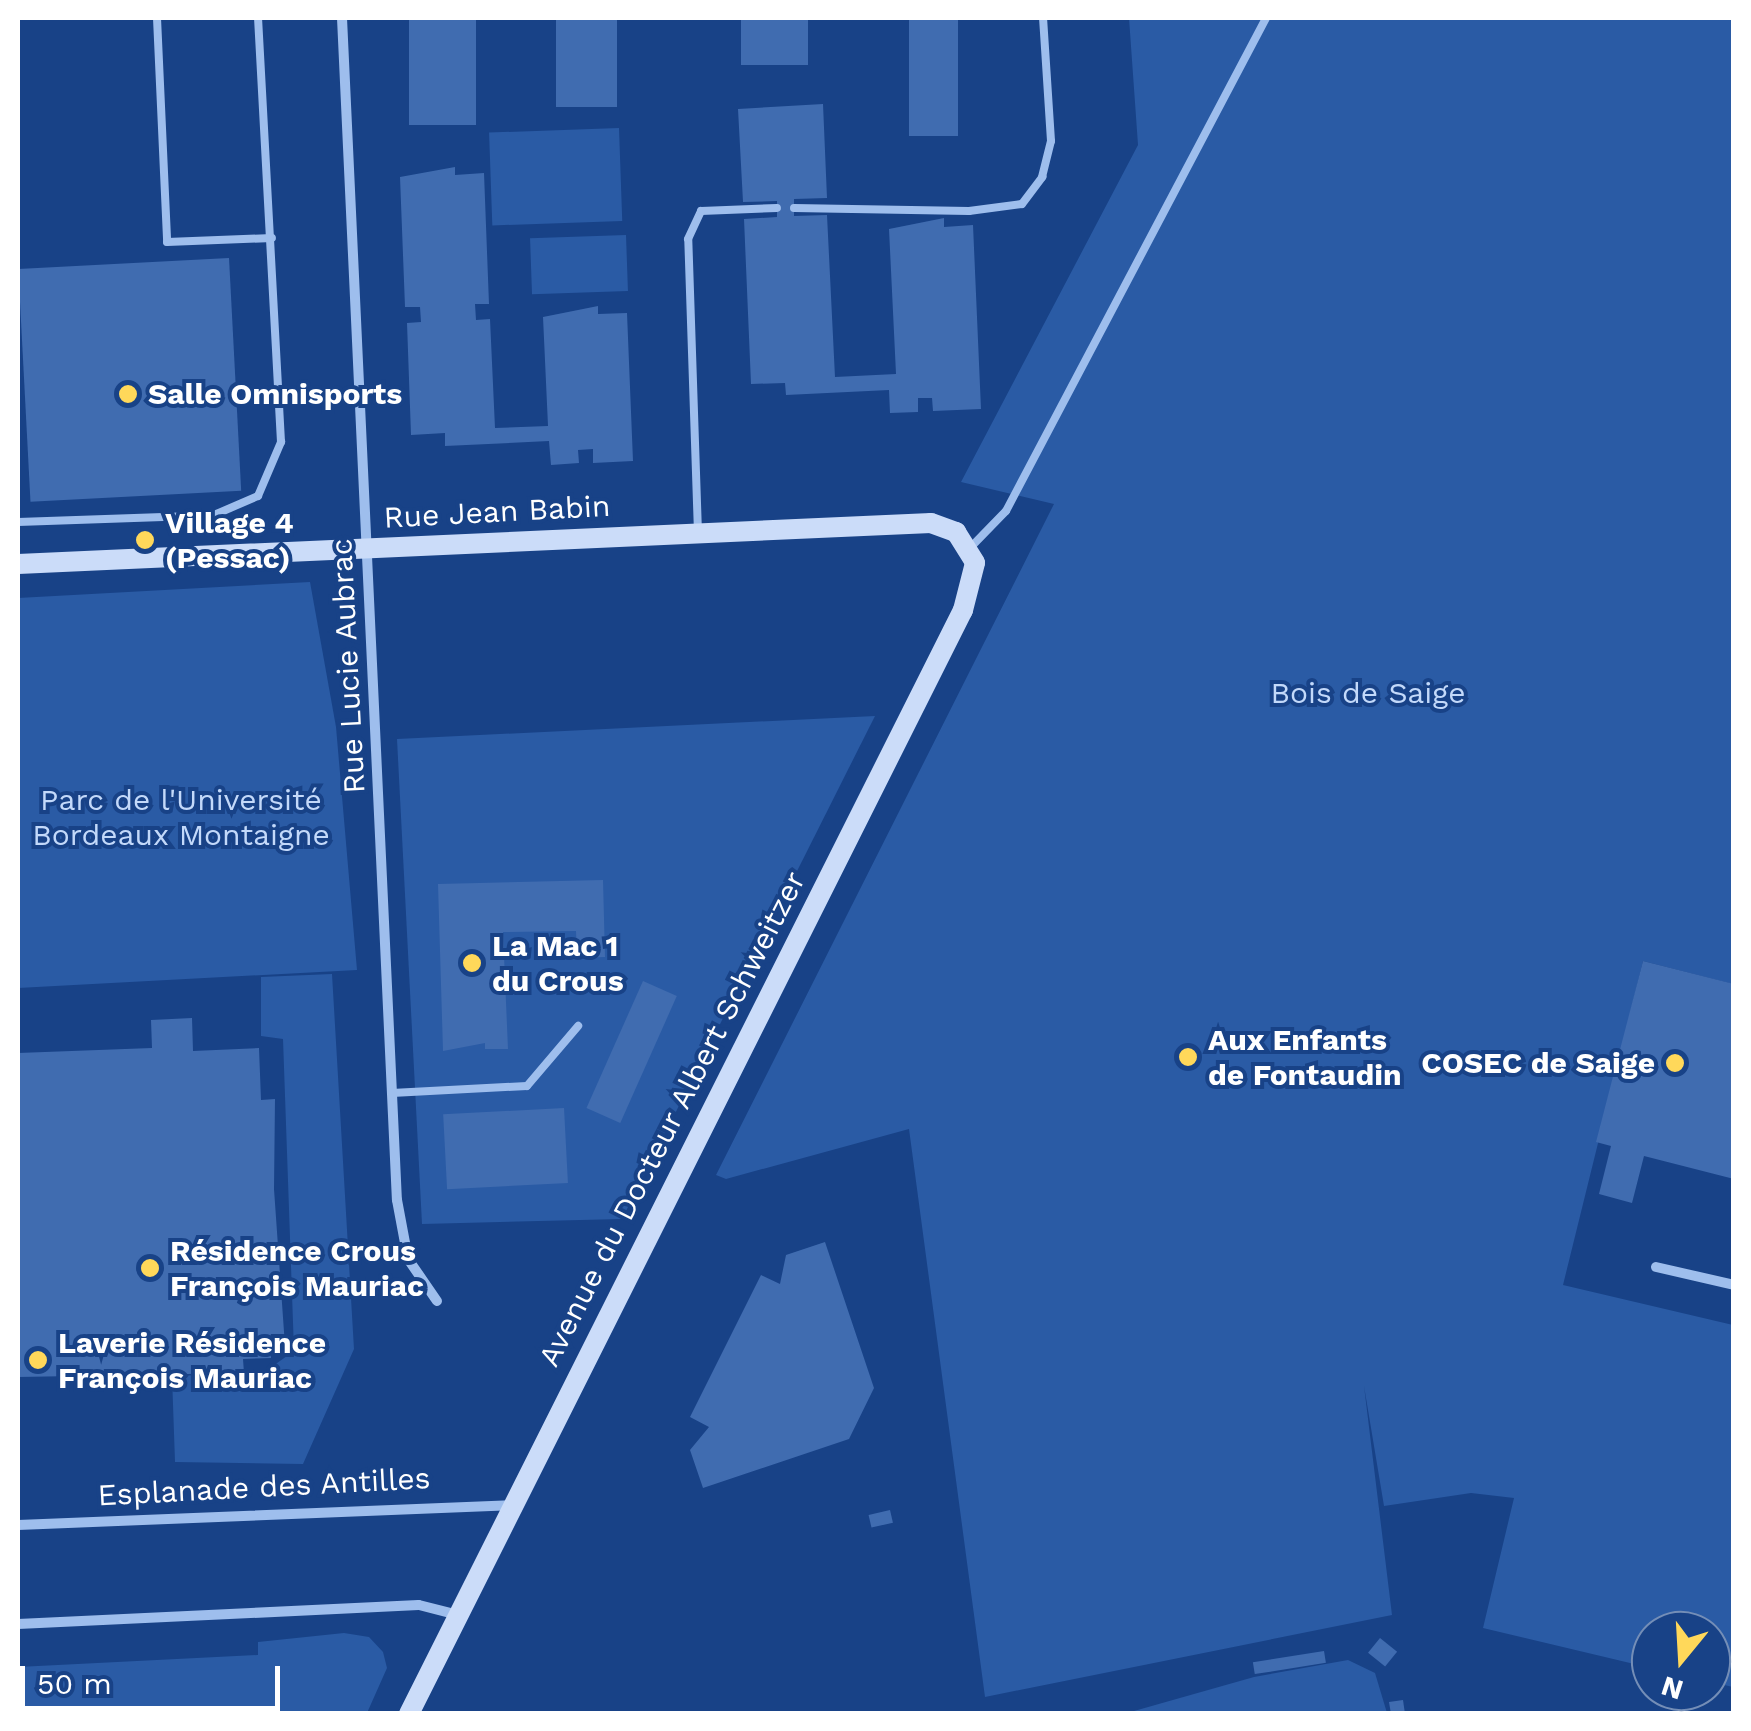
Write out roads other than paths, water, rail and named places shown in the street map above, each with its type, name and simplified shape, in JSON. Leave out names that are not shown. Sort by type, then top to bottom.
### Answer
[{"type":"street","name":"Rue Lucie Aubrac","points":[[342,18],[392,1092],[408,1259],[438,1301]]},
{"type":"street","name":"Rue Jean Babin","points":[[18,564],[931,522],[956,532],[969,549]]},
{"type":"street","name":"Avenue du Docteur Albert Schweitzer","points":[[409,1714],[963,610],[974,564],[969,549]]},
{"type":"street","points":[[1656,1267],[1734,1285]]},
{"type":"street","name":"Esplanade des Antilles","points":[[18,1524],[514,1505]]},
{"type":"street","points":[[18,1624],[419,1605],[458,1615]]},
{"type":"lane","points":[[157,18],[166,242],[272,238]]},
{"type":"lane","points":[[18,522],[214,515],[258,496],[281,442],[258,18]]},
{"type":"lane","points":[[794,208],[969,211],[1022,204],[1042,177],[1051,141],[1043,18]]},
{"type":"lane","points":[[969,549],[1006,511],[1266,18]]},
{"type":"lane","points":[[698,533],[688,239],[701,211],[777,208]]},
{"type":"lane","points":[[392,1092],[528,1086],[578,1026]]},
{"type":"place","name":"Salle Omnisports","points":[[128,394]]},
{"type":"place","name":"Village 4 (Pessac)","points":[[145,540]]},
{"type":"place","name":"La Mac 1 du Crous","points":[[472,963]]},
{"type":"place","name":"Aux Enfants de Fontaudin","points":[[1188,1057]]},
{"type":"place","name":"COSEC de Saige","points":[[1675,1063]]},
{"type":"place","name":"Résidence Crous François Mauriac","points":[[150,1268]]},
{"type":"place","name":"Laverie Résidence François Mauriac","points":[[38,1360]]},
{"type":"park label","name":"Bois de Saige","points":[[1368,693]]},
{"type":"park label","name":"Parc de l'Université Bordeaux Montaigne","points":[[181,817]]}]
